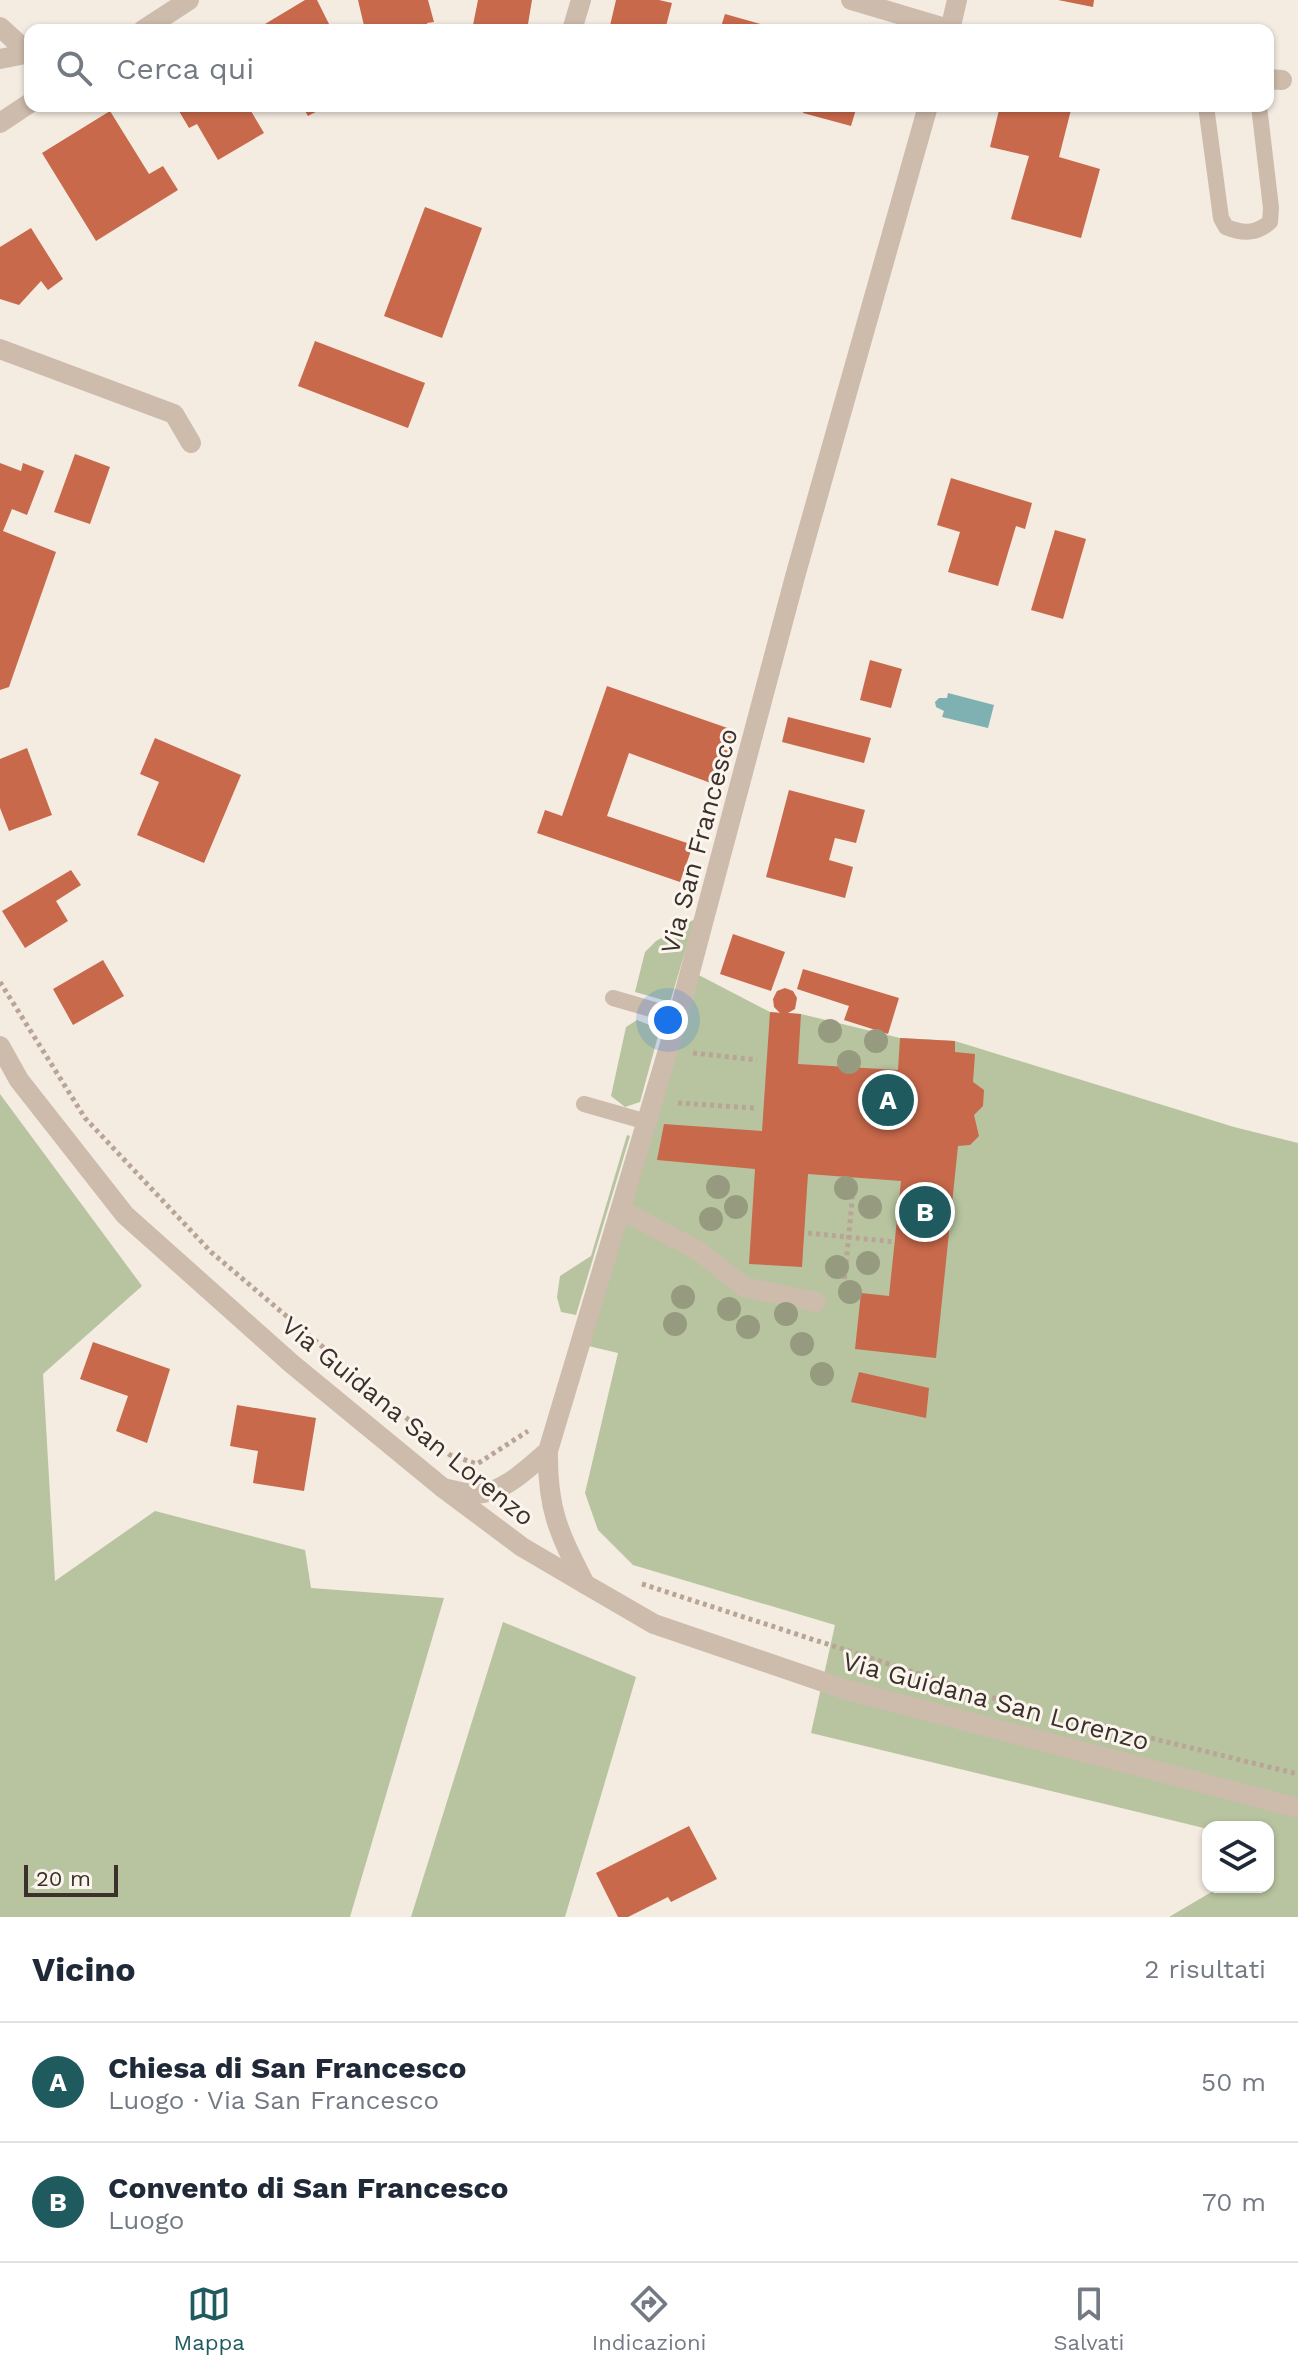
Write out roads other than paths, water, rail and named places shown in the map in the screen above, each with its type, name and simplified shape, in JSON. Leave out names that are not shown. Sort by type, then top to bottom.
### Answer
[{"type":"street","points":[[152,24],[189,0]]},
{"type":"street","points":[[574,24],[581,0]]},
{"type":"street","points":[[851,0],[931,24]]},
{"type":"street","points":[[952,24],[957,0]]},
{"type":"street","points":[[0,27],[24,48]]},
{"type":"street","points":[[0,59],[24,53]]},
{"type":"street","points":[[0,108],[24,103]]},
{"type":"street","points":[[0,123],[24,106]]},
{"type":"street","name":"Via San Francesco","points":[[585,1584],[559,1533],[549,1495],[548,1451],[678,1017],[796,573],[926,112]]},
{"type":"street","points":[[0,349],[174,414],[191,443]]},
{"type":"street","name":"Via Guidana San Lorenzo","points":[[0,1046],[19,1080],[125,1215],[292,1364],[443,1488],[522,1547],[585,1584],[654,1624],[847,1690],[1298,1808]]},
{"type":"street","points":[[621,1210],[699,1251],[744,1287],[816,1302]]},
{"type":"street","points":[[443,1488],[477,1494],[496,1488],[517,1477],[548,1451]]},
{"type":"lane","points":[[1207,112],[1221,218],[1226,227],[1247,232],[1261,230],[1270,222],[1260,112]]},
{"type":"lane","points":[[613,998],[678,1017]]},
{"type":"lane","points":[[584,1104],[647,1122]]},
{"type":"water","points":[[948,693],[994,705],[988,728],[942,717],[944,711],[936,707],[935,702],[939,698],[947,698]]},
{"type":"place","name":"Chiesa di San Francesco","points":[[888,1100]]},
{"type":"place","name":"Convento di San Francesco","points":[[925,1212]]}]
